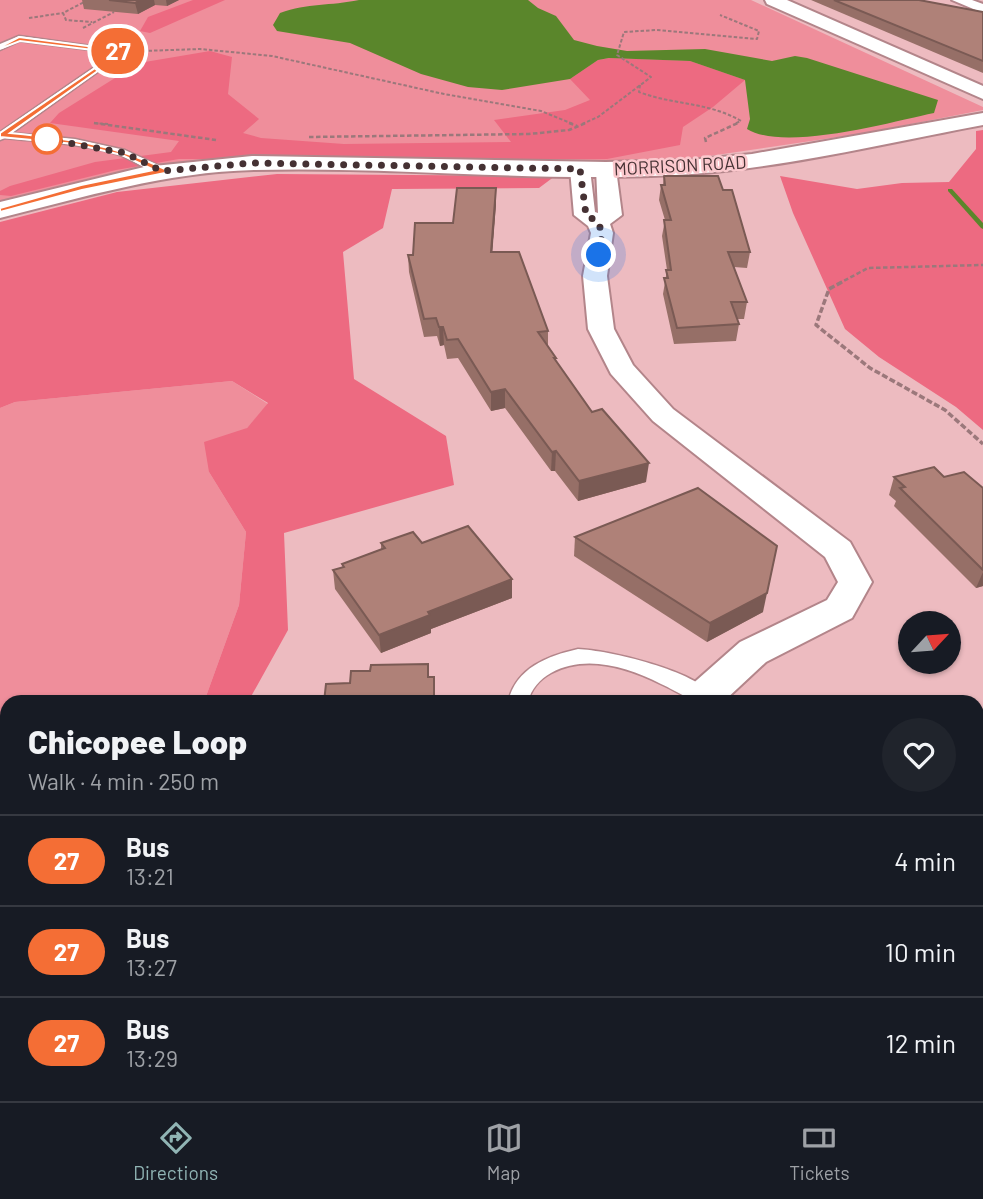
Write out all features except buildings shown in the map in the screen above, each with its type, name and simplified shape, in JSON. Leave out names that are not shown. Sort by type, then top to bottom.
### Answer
[{"type":"street","points":[[773,0],[983,93]]},
{"type":"street","points":[[959,0],[983,9]]},
{"type":"street","name":"MORRISON ROAD","points":[[0,210],[81,188],[162,171],[252,163],[580,169],[690,167],[752,161],[983,119]]},
{"type":"street","points":[[580,169],[586,215],[598,222],[602,233],[596,276],[601,329],[621,368],[663,415],[838,550],[855,582],[840,609],[753,652],[705,695]]},
{"type":"street","points":[[598,222],[611,215],[606,169]]},
{"type":"lane","points":[[0,47],[19,38],[123,51]]},
{"type":"lane","points":[[1,136],[123,51]]},
{"type":"lane","points":[[1,136],[75,142],[125,153],[162,171]]},
{"type":"lane","points":[[519,695],[534,676],[553,661],[585,655],[631,664],[673,679],[695,695]]},
{"type":"path","points":[[89,0],[63,13],[66,20],[93,22]]},
{"type":"path","points":[[303,137],[529,134],[569,130],[598,117],[651,77],[639,66],[626,64],[617,55],[624,32],[657,28],[734,40],[757,39],[759,31],[720,15]]},
{"type":"path","points":[[123,51],[200,49],[272,56],[444,94],[541,111],[577,126]]},
{"type":"path","points":[[640,85],[639,92],[650,98],[704,104],[723,110],[741,121],[705,138],[706,148]]},
{"type":"path","points":[[85,123],[128,125],[177,136],[218,140]]},
{"type":"path","points":[[981,265],[868,268],[829,289],[816,325],[870,368],[946,410],[983,444]]},
{"type":"shaded area","points":[[0,0],[751,0],[983,107],[983,110],[865,133],[689,159],[640,162],[412,160],[165,164],[92,178],[0,203]]},
{"type":"shaded area","points":[[193,0],[225,0],[150,33],[140,31],[148,17]]},
{"type":"shaded area","points":[[359,0],[528,0],[556,16],[574,40],[597,46],[627,51],[705,49],[772,61],[795,56],[938,100],[934,113],[866,128],[811,136],[764,135],[747,129],[750,119],[745,80],[690,61],[609,58],[598,60],[570,79],[502,90],[468,87],[421,74],[350,43],[277,31],[273,25],[280,13],[290,10]]},
{"type":"shaded area","points":[[210,51],[232,57],[228,94],[259,119],[243,133],[261,138],[344,144],[511,142],[494,120],[565,110],[590,100],[570,79],[598,60],[610,58],[690,61],[745,80],[713,107],[683,127],[680,145],[607,159],[179,159],[116,170],[11,196],[0,195],[0,191],[10,186],[95,162],[171,152],[179,141],[50,123],[59,113],[139,63]]},
{"type":"shaded area","points":[[983,130],[983,430],[956,407],[879,357],[845,329],[793,213],[780,176],[857,189],[902,183],[949,182],[976,149],[976,131]]},
{"type":"shaded area","points":[[277,174],[555,176],[539,188],[392,189],[383,228],[343,252],[354,379],[446,436],[454,485],[284,533],[288,630],[252,695],[207,695],[239,605],[246,532],[209,472],[204,442],[247,428],[268,403],[232,381],[15,402],[0,408],[0,222],[117,192]]},
{"type":"shaded area","points":[[232,381],[268,404],[209,472],[246,532],[239,605],[207,695],[0,695],[0,408],[15,402]]},
{"type":"waterway","points":[[950,190],[983,227]]},
{"type":"bus line","name":"27","points":[[0,47],[19,38],[123,51],[3,135],[75,142],[125,153],[162,171],[81,188],[0,210]]},
{"type":"route","points":[[47,139],[125,153],[162,171],[252,163],[580,169],[586,215],[598,222],[602,233],[599,255]]}]
